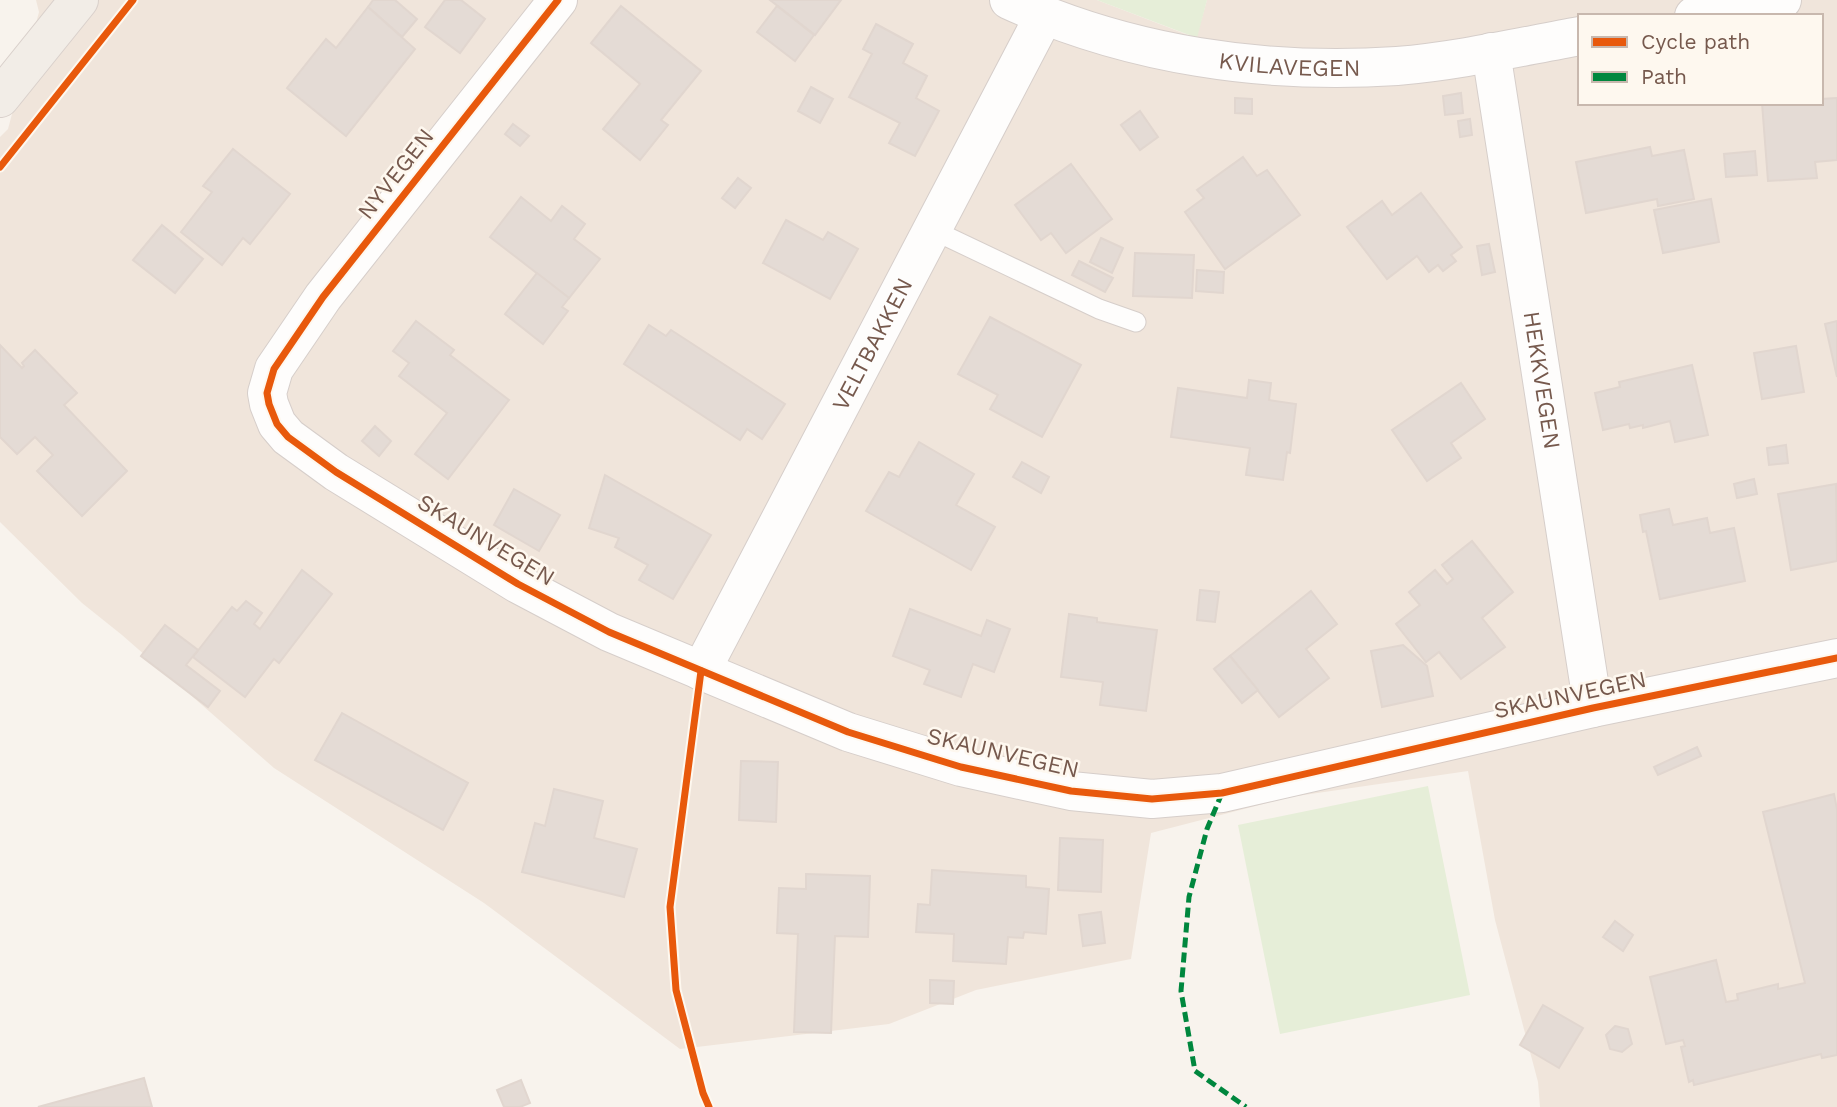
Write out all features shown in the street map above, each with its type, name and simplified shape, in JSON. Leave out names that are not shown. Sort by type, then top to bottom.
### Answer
[{"type":"main road","points":[[0,98],[79,0]]},
{"type":"street","name":"NYVEGEN","points":[[270,378],[323,297],[558,0]]},
{"type":"street","name":"KVILAVEGEN","points":[[1009,0],[1044,16],[1122,40],[1211,59],[1272,66],[1396,66],[1578,36]]},
{"type":"street","points":[[1705,14],[1782,0]]},
{"type":"street","name":"VELTBAKKEN","points":[[701,671],[1044,16]]},
{"type":"street","name":"HEKKVEGEN","points":[[1491,52],[1593,708]]},
{"type":"street","name":"SKAUNVEGEN","points":[[270,378],[268,404],[277,424],[288,437],[336,472],[518,584],[609,632],[848,732],[961,767],[1071,791],[1152,799],[1222,793],[1593,708],[1837,658]]},
{"type":"lane","points":[[933,230],[1099,309],[1136,322]]},
{"type":"shaded area","points":[[36,0],[1097,0],[1196,38],[1207,0],[1837,0],[1837,1107],[1540,1107],[1538,1082],[1495,920],[1468,771],[1290,797],[1151,833],[1131,959],[976,990],[889,1024],[680,1049],[484,903],[274,768],[82,603],[0,522],[0,137],[8,129],[39,12]]},
{"type":"green space","points":[[1097,0],[1207,0],[1197,38]]},
{"type":"green space","points":[[1428,786],[1470,995],[1280,1034],[1238,825]]},
{"type":"building","points":[[373,0],[395,0],[417,19],[402,37],[368,7]]},
{"type":"building","points":[[445,0],[461,0],[485,19],[460,53],[425,27]]},
{"type":"building","points":[[770,0],[841,0],[815,35]]},
{"type":"building","points":[[621,6],[701,71],[661,120],[668,125],[640,160],[603,129],[640,84],[591,43]]},
{"type":"building","points":[[777,6],[814,35],[795,61],[757,32]]},
{"type":"building","points":[[368,7],[415,49],[346,136],[287,88],[326,39],[336,48]]},
{"type":"building","points":[[876,24],[913,44],[903,63],[927,76],[916,98],[939,111],[915,156],[889,143],[900,123],[849,97],[872,54],[863,49]]},
{"type":"building","points":[[811,87],[833,99],[820,123],[798,111]]},
{"type":"building","points":[[1461,93],[1463,113],[1445,115],[1443,96]]},
{"type":"building","points":[[1235,98],[1252,99],[1252,114],[1235,113]]},
{"type":"building","points":[[1837,98],[1837,160],[1815,162],[1817,178],[1768,181],[1762,105],[1823,105],[1823,99]]},
{"type":"building","points":[[1140,111],[1158,137],[1140,150],[1121,125]]},
{"type":"building","points":[[1470,119],[1472,135],[1460,137],[1458,121]]},
{"type":"building","points":[[513,124],[529,136],[520,146],[505,134]]},
{"type":"building","points":[[1650,147],[1652,156],[1684,150],[1694,199],[1658,206],[1657,199],[1586,213],[1576,162]]},
{"type":"building","points":[[233,149],[290,194],[250,244],[243,238],[222,265],[181,232],[212,192],[203,186]]},
{"type":"building","points":[[1755,151],[1757,175],[1726,177],[1724,154]]},
{"type":"building","points":[[1243,157],[1257,176],[1267,170],[1300,215],[1225,269],[1185,212],[1204,198],[1197,190]]},
{"type":"building","points":[[1071,164],[1112,219],[1066,253],[1051,233],[1041,240],[1015,205]]},
{"type":"building","points":[[738,178],[751,188],[735,208],[722,198]]},
{"type":"building","points":[[1421,193],[1462,247],[1451,255],[1456,261],[1443,271],[1438,265],[1429,272],[1417,256],[1387,279],[1347,227],[1382,201],[1392,215]]},
{"type":"building","points":[[521,197],[551,221],[562,206],[585,224],[574,239],[600,259],[569,298],[490,237]]},
{"type":"building","points":[[1711,199],[1719,242],[1663,253],[1654,210]]},
{"type":"building","points":[[786,220],[823,240],[828,232],[858,249],[830,299],[763,263]]},
{"type":"building","points":[[162,225],[203,259],[175,293],[133,260]]},
{"type":"building","points":[[1101,238],[1123,248],[1112,273],[1090,262]]},
{"type":"building","points":[[1489,244],[1495,272],[1482,275],[1477,246]]},
{"type":"building","points":[[1135,253],[1194,255],[1192,298],[1133,296]]},
{"type":"building","points":[[1079,261],[1113,278],[1105,292],[1072,275]]},
{"type":"building","points":[[1197,270],[1224,272],[1223,293],[1196,291]]},
{"type":"building","points":[[537,273],[569,298],[562,307],[568,311],[543,344],[505,314]]},
{"type":"building","points":[[990,317],[1081,365],[1042,437],[990,409],[998,395],[958,374]]},
{"type":"building","points":[[416,321],[454,350],[450,355],[509,400],[448,479],[415,454],[447,413],[399,376],[409,363],[393,351]]},
{"type":"building","points":[[1837,321],[1837,377],[1825,324]]},
{"type":"building","points":[[649,325],[666,336],[671,330],[785,404],[762,439],[747,429],[740,440],[624,364]]},
{"type":"building","points":[[0,345],[22,368],[22,363],[35,350],[77,393],[64,405],[127,471],[82,516],[37,471],[53,455],[35,437],[17,454],[0,437]]},
{"type":"building","points":[[1796,346],[1804,392],[1762,399],[1754,353]]},
{"type":"building","points":[[1692,365],[1708,435],[1675,442],[1670,421],[1643,428],[1643,425],[1630,428],[1629,424],[1603,430],[1595,393],[1620,387],[1619,382]]},
{"type":"building","points":[[1249,380],[1271,383],[1269,400],[1296,404],[1290,453],[1287,452],[1283,480],[1246,475],[1250,448],[1171,437],[1178,388],[1247,398]]},
{"type":"building","points":[[1461,383],[1485,419],[1451,443],[1461,458],[1427,481],[1392,430]]},
{"type":"building","points":[[375,426],[391,441],[379,456],[362,441]]},
{"type":"building","points":[[919,442],[974,474],[956,505],[995,527],[971,570],[866,511],[889,472],[899,477]]},
{"type":"building","points":[[1786,445],[1788,463],[1769,465],[1767,448]]},
{"type":"building","points":[[1022,462],[1049,477],[1041,493],[1013,477]]},
{"type":"building","points":[[605,475],[711,535],[673,599],[639,580],[648,565],[615,547],[619,538],[589,528]]},
{"type":"building","points":[[1754,479],[1757,494],[1737,498],[1734,484]]},
{"type":"building","points":[[1836,484],[1837,561],[1791,570],[1778,494]]},
{"type":"building","points":[[514,489],[560,515],[539,551],[494,525]]},
{"type":"building","points":[[1669,509],[1673,525],[1707,518],[1710,533],[1734,528],[1745,581],[1660,599],[1646,531],[1643,532],[1640,515]]},
{"type":"building","points":[[1472,541],[1513,592],[1482,618],[1505,647],[1461,679],[1439,652],[1426,662],[1396,624],[1420,605],[1409,592],[1435,570],[1447,584],[1453,579],[1442,565]]},
{"type":"building","points":[[302,570],[332,594],[279,663],[274,659],[245,697],[193,657],[232,607],[237,611],[246,601],[262,613],[254,624],[260,629]]},
{"type":"building","points":[[1200,590],[1219,592],[1215,622],[1197,620]]},
{"type":"building","points":[[1311,591],[1337,624],[1306,649],[1329,678],[1279,717],[1230,656]]},
{"type":"building","points":[[910,609],[981,636],[987,620],[1010,629],[994,672],[973,664],[961,697],[924,684],[930,670],[893,656]]},
{"type":"building","points":[[1069,614],[1097,618],[1097,622],[1157,630],[1146,711],[1100,705],[1103,682],[1061,677]]},
{"type":"building","points":[[165,625],[198,650],[186,665],[220,691],[208,707],[141,656]]},
{"type":"building","points":[[1403,645],[1427,666],[1433,696],[1382,707],[1371,651]]},
{"type":"building","points":[[1230,656],[1258,690],[1242,703],[1214,669]]},
{"type":"building","points":[[342,713],[468,783],[443,830],[315,760]]},
{"type":"building","points":[[1697,747],[1701,756],[1658,775],[1654,767]]},
{"type":"building","points":[[741,761],[778,762],[776,822],[739,820]]},
{"type":"building","points":[[554,789],[603,801],[594,838],[637,849],[624,897],[522,872],[535,823],[545,826]]},
{"type":"building","points":[[1834,794],[1837,809],[1837,1055],[1822,1058],[1821,1054],[1694,1085],[1693,1080],[1689,1082],[1681,1047],[1685,1046],[1683,1040],[1666,1044],[1650,977],[1716,960],[1726,1002],[1738,1000],[1737,994],[1778,984],[1778,989],[1805,983],[1763,812]]},
{"type":"building","points":[[1060,838],[1103,840],[1101,892],[1058,890]]},
{"type":"building","points":[[932,870],[1026,876],[1026,887],[1049,889],[1046,934],[1024,932],[1023,938],[1008,937],[1006,964],[953,961],[954,934],[916,932],[918,904],[930,905]]},
{"type":"building","points":[[806,874],[870,876],[868,937],[835,936],[831,1033],[794,1032],[798,934],[777,933],[779,888],[806,889]]},
{"type":"building","points":[[1101,912],[1105,943],[1083,946],[1079,915]]},
{"type":"building","points":[[1615,921],[1633,935],[1623,951],[1603,937]]},
{"type":"building","points":[[930,980],[954,981],[953,1004],[930,1003]]},
{"type":"building","points":[[1543,1005],[1583,1028],[1559,1068],[1520,1045]]},
{"type":"building","points":[[1615,1026],[1628,1029],[1632,1044],[1622,1052],[1610,1049],[1606,1035]]},
{"type":"building","points":[[144,1078],[152,1107],[38,1107]]},
{"type":"building","points":[[521,1080],[530,1103],[520,1107],[504,1107],[497,1090]]},
{"type":"marked path","points":[[1222,793],[1207,829],[1189,897],[1181,991],[1195,1071],[1246,1107]]},
{"type":"cycle path","points":[[0,167],[133,0]]},
{"type":"cycle path","points":[[558,0],[323,297],[274,369],[267,393],[277,424],[288,437],[336,472],[518,584],[609,632],[848,732],[961,767],[1071,791],[1152,799],[1222,793],[1593,708],[1837,658]]},
{"type":"cycle path","points":[[701,671],[670,907],[676,990],[709,1107]]}]
